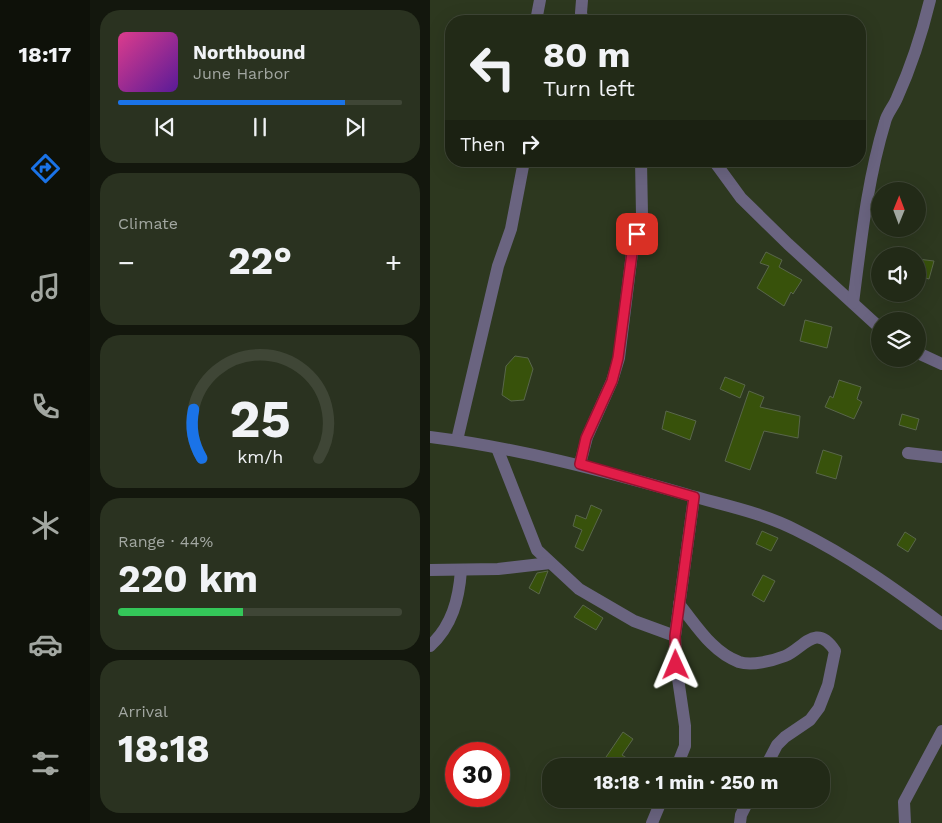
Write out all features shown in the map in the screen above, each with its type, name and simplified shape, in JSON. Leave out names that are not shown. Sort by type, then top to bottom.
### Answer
[{"type":"street","points":[[537,15],[540,0]]},
{"type":"street","points":[[582,0],[583,15]]},
{"type":"street","points":[[853,303],[866,200],[881,136],[886,119],[897,99],[911,62],[930,0]]},
{"type":"street","points":[[457,440],[498,266],[511,229],[523,167]]},
{"type":"street","points":[[580,464],[586,438],[612,381],[618,358],[632,253],[642,215],[641,167]]},
{"type":"street","points":[[718,167],[741,198],[871,320]]},
{"type":"street","points":[[926,357],[942,364]]},
{"type":"street","points":[[430,437],[457,440],[580,464],[752,512],[794,529],[878,576],[942,624]]},
{"type":"street","points":[[496,448],[537,550],[579,589],[634,621],[675,636]]},
{"type":"street","points":[[908,453],[942,457]]},
{"type":"street","points":[[680,758],[685,746],[686,726],[676,665],[675,636],[694,497]]},
{"type":"street","points":[[430,570],[535,566],[550,563]]},
{"type":"street","points":[[430,646],[448,626],[460,589],[461,570]]},
{"type":"street","points":[[680,604],[716,649],[742,663],[754,664],[786,656],[805,641],[814,638],[820,638],[835,651],[828,685],[819,708],[810,720],[785,736],[777,745],[770,758]]},
{"type":"street","points":[[905,823],[904,802],[942,731]]},
{"type":"street","points":[[652,823],[658,808]]},
{"type":"street","points":[[740,823],[744,808]]},
{"type":"building","points":[[766,252],[782,260],[779,267],[802,280],[793,294],[791,292],[784,306],[757,288],[769,266],[760,263]]},
{"type":"building","points":[[926,260],[934,261],[929,279],[926,278]]},
{"type":"building","points":[[805,320],[832,327],[827,348],[800,341]]},
{"type":"building","points":[[515,356],[528,358],[533,369],[524,400],[511,401],[502,395],[506,366]]},
{"type":"building","points":[[725,377],[745,385],[740,398],[720,389]]},
{"type":"building","points":[[839,380],[861,387],[857,399],[862,402],[854,419],[825,407],[830,396],[833,398]]},
{"type":"building","points":[[749,391],[764,397],[760,407],[800,416],[798,438],[764,431],[750,470],[725,461]]},
{"type":"building","points":[[666,411],[696,421],[690,440],[662,429]]},
{"type":"building","points":[[902,414],[919,419],[916,430],[899,425]]},
{"type":"building","points":[[823,450],[842,456],[836,479],[816,473]]},
{"type":"building","points":[[591,505],[602,510],[583,551],[575,547],[582,530],[573,526],[576,515],[586,519]]},
{"type":"building","points":[[762,531],[778,538],[771,551],[756,544]]},
{"type":"building","points":[[905,532],[916,539],[908,552],[897,545]]},
{"type":"building","points":[[548,571],[539,594],[529,588],[537,573]]},
{"type":"building","points":[[763,575],[775,581],[764,602],[752,595]]},
{"type":"building","points":[[583,605],[603,618],[596,630],[574,617]]},
{"type":"building","points":[[623,732],[633,739],[622,755],[627,758],[605,758]]},
{"type":"route","points":[[637,234],[632,253],[618,358],[612,381],[586,438],[580,464],[694,497],[675,636],[676,665]]}]
